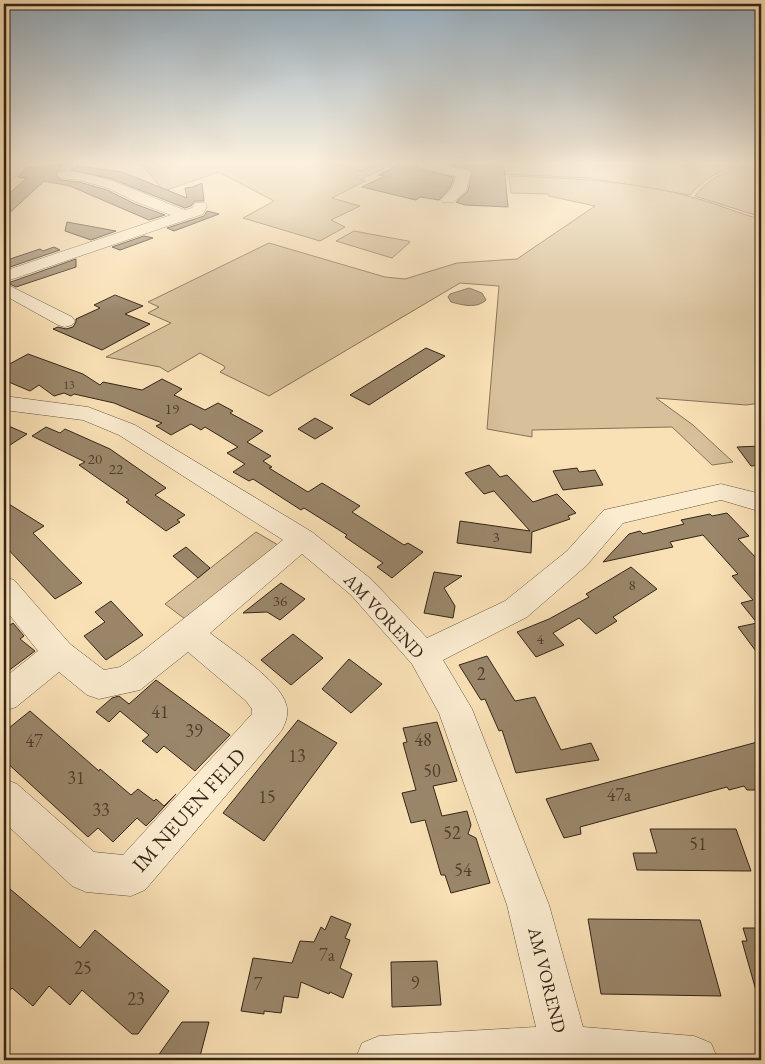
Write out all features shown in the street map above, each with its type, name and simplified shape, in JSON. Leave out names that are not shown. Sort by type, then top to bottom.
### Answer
[{"type":"street","points":[[4,277],[189,214]]},
{"type":"street","points":[[4,288],[65,321]]},
{"type":"street","name":"AM VOREND","points":[[4,403],[88,414],[127,430],[302,539],[361,587],[423,655],[455,709],[528,905],[565,1048]]},
{"type":"street","points":[[733,474],[758,506]]},
{"type":"street","points":[[423,655],[516,609],[577,558],[614,516],[721,492],[758,506]]},
{"type":"street","points":[[4,588],[58,653],[99,685],[128,680],[188,634],[302,539]]},
{"type":"street","name":"IM NEUEN FELD","points":[[4,797],[86,872],[131,876],[270,719],[269,704],[258,691],[188,634]]},
{"type":"street","points":[[4,697],[58,653]]},
{"type":"street","points":[[379,1060],[565,1048],[694,1060]]},
{"type":"shaded area","points":[[251,214],[344,214],[331,220],[345,227],[320,241],[243,218]]},
{"type":"shaded area","points":[[584,214],[744,214],[761,219],[761,403],[746,405],[656,398],[693,425],[733,462],[712,465],[672,427],[532,430],[532,437],[487,429],[499,286],[460,283],[269,396],[220,372],[225,368],[224,366],[200,353],[168,372],[160,367],[106,357],[171,323],[148,313],[159,307],[148,302],[269,243],[385,277],[405,279],[457,263],[517,259]]},
{"type":"shaded area","points":[[750,214],[761,214],[761,217]]},
{"type":"shaded area","points":[[354,231],[410,242],[392,258],[336,241]]},
{"type":"shaded area","points":[[469,288],[482,293],[486,300],[478,305],[469,306],[451,302],[448,297],[450,294]]},
{"type":"shaded area","points":[[256,532],[278,545],[189,622],[165,604]]},
{"type":"building","points":[[134,214],[165,215],[149,220]]},
{"type":"building","points":[[205,214],[219,214],[174,231],[167,228],[204,216]]},
{"type":"building","points":[[67,222],[116,231],[91,240],[65,231]]},
{"type":"building","points":[[144,236],[153,238],[120,250],[112,247]]},
{"type":"building","points":[[54,247],[60,250],[4,269],[4,261],[40,249],[43,251]]},
{"type":"building","points":[[76,259],[76,267],[16,287],[8,283]]},
{"type":"building","points":[[115,295],[143,306],[125,314],[150,324],[102,350],[53,329],[73,327],[76,319],[100,308],[94,305]]},
{"type":"building","points":[[426,348],[445,356],[369,405],[350,395]]},
{"type":"building","points":[[28,354],[83,374],[100,385],[103,382],[142,390],[162,379],[182,389],[174,395],[205,410],[218,403],[233,411],[230,413],[263,431],[247,442],[271,456],[263,461],[272,467],[269,468],[308,492],[322,483],[360,506],[352,512],[404,545],[408,543],[423,552],[392,578],[377,567],[383,563],[345,537],[347,535],[304,508],[301,510],[253,479],[249,481],[233,472],[245,464],[227,453],[238,447],[205,427],[201,430],[191,424],[171,435],[156,426],[162,423],[114,403],[74,394],[71,396],[64,393],[54,396],[39,385],[30,391],[4,380],[4,367]]},
{"type":"building","points":[[315,418],[333,428],[315,439],[298,429]]},
{"type":"building","points":[[4,424],[27,434],[4,449]]},
{"type":"building","points":[[46,427],[60,433],[65,429],[110,449],[166,488],[155,495],[185,515],[177,520],[180,522],[166,531],[126,502],[129,500],[79,465],[85,462],[32,436]]},
{"type":"building","points":[[761,446],[761,465],[751,466],[737,447]]},
{"type":"building","points":[[489,465],[500,477],[507,475],[533,502],[557,494],[576,513],[568,516],[570,519],[532,532],[531,553],[457,543],[460,521],[530,531],[494,491],[484,494],[465,473]]},
{"type":"building","points":[[577,468],[579,472],[595,470],[603,485],[563,490],[553,471]]},
{"type":"building","points":[[4,501],[44,526],[33,533],[82,583],[55,599],[4,545]]},
{"type":"building","points":[[727,513],[749,536],[738,539],[761,563],[761,658],[738,627],[757,623],[741,603],[753,600],[732,576],[738,574],[703,535],[670,542],[673,547],[603,562],[629,534],[640,531],[643,534],[684,524],[681,520],[710,514],[712,516]]},
{"type":"building","points":[[186,547],[210,568],[198,578],[173,556]]},
{"type":"building","points":[[631,567],[657,589],[613,617],[617,621],[596,634],[579,618],[553,633],[564,645],[536,657],[517,632],[549,619],[589,597],[586,594]]},
{"type":"building","points":[[434,572],[462,576],[444,588],[455,606],[453,618],[424,613]]},
{"type":"building","points":[[281,583],[305,599],[280,620],[267,612],[243,613]]},
{"type":"building","points":[[111,601],[143,635],[106,660],[84,636],[105,622],[95,612]]},
{"type":"building","points":[[13,623],[24,636],[20,639],[35,651],[4,674],[4,627],[6,628]]},
{"type":"building","points":[[293,634],[323,658],[291,685],[261,660]]},
{"type":"building","points":[[487,656],[515,701],[535,697],[561,750],[591,743],[599,760],[516,773],[502,730],[499,731],[485,699],[481,700],[459,665]]},
{"type":"building","points":[[349,659],[382,684],[351,713],[322,689]]},
{"type":"building","points":[[156,680],[230,735],[195,771],[164,746],[157,753],[142,741],[149,735],[120,711],[109,722],[96,712],[112,698],[119,696],[129,704]]},
{"type":"building","points":[[30,711],[99,771],[100,769],[131,795],[138,789],[164,806],[176,794],[146,826],[137,818],[113,842],[98,828],[88,837],[4,760],[4,732]]},
{"type":"building","points":[[298,720],[337,743],[264,841],[223,813]]},
{"type":"building","points":[[437,722],[457,781],[433,786],[442,816],[467,811],[471,825],[468,834],[476,838],[490,883],[451,893],[445,875],[441,875],[425,820],[411,823],[402,793],[416,790],[403,743],[407,742],[403,728]]},
{"type":"building","points":[[761,741],[761,790],[747,790],[744,786],[729,790],[727,787],[580,827],[581,834],[564,838],[546,799]]},
{"type":"building","points":[[650,829],[736,829],[751,871],[637,870],[633,853],[657,853]]},
{"type":"building","points":[[4,884],[80,948],[95,930],[169,991],[138,1034],[132,1034],[82,990],[70,1005],[49,986],[33,1006],[12,988],[4,997]]},
{"type":"building","points":[[331,916],[351,924],[345,938],[350,940],[340,968],[352,974],[343,998],[301,982],[298,998],[284,996],[281,1013],[264,1011],[264,1014],[241,1011],[253,958],[292,963],[300,941],[314,942],[321,927],[325,930]]},
{"type":"building","points":[[588,919],[700,920],[721,996],[601,994]]},
{"type":"building","points":[[743,928],[761,928],[761,994],[757,994],[742,941],[747,941]]},
{"type":"building","points":[[437,961],[441,1005],[392,1007],[391,962]]},
{"type":"building","points":[[182,1022],[209,1022],[199,1060],[155,1060]]}]
